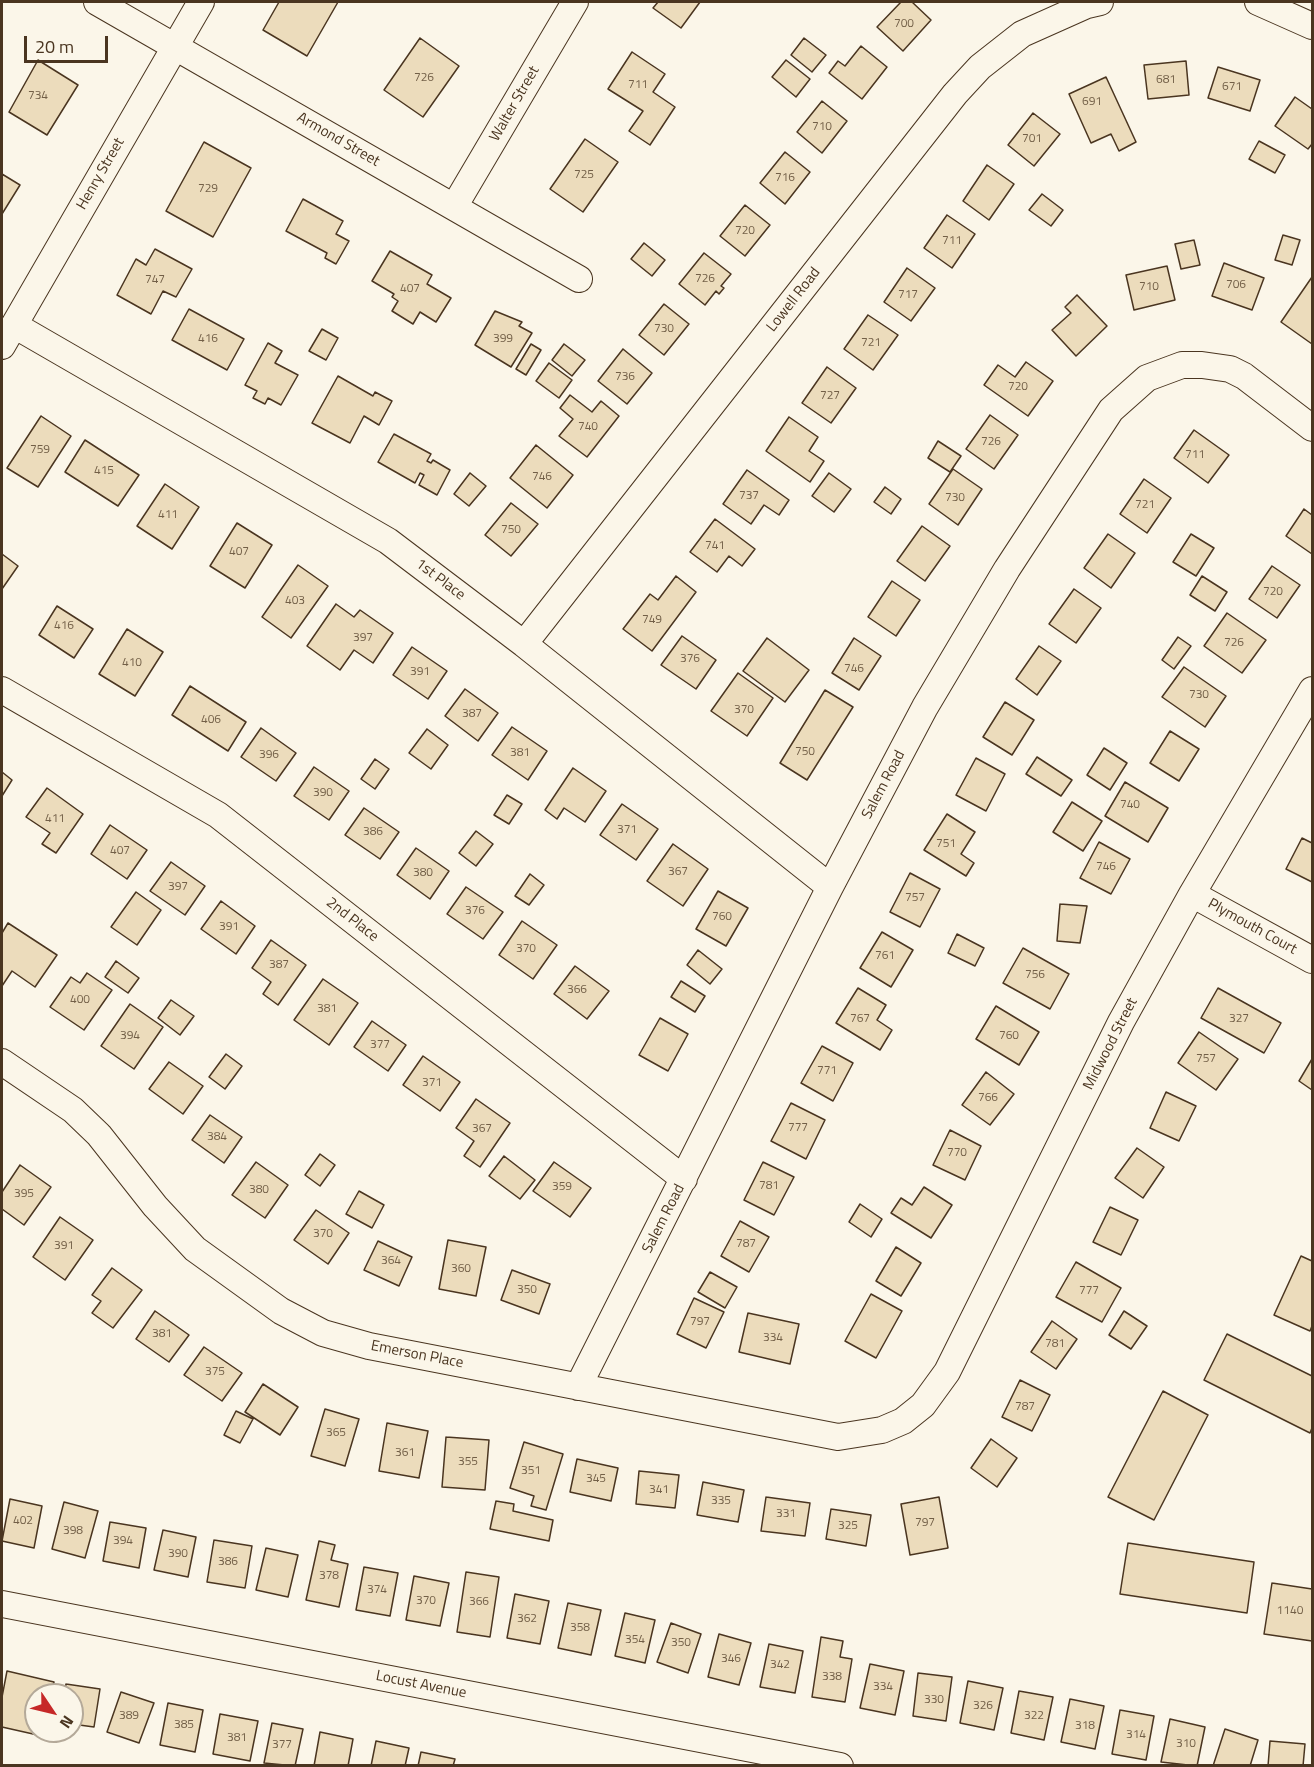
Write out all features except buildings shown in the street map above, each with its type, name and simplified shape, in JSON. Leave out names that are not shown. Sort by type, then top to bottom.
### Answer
[{"type":"street","name":"Armond Street","points":[[97,2],[579,279]]},
{"type":"street","name":"Henry Street","points":[[8,336],[201,2]]},
{"type":"street","name":"Walter Street","points":[[454,207],[575,2]]},
{"type":"street","name":"Lowell Road","points":[[524,644],[955,94],[980,67],[1022,34],[1087,5],[1100,2]]},
{"type":"street","points":[[1258,2],[1312,26]]},
{"type":"street","name":"1st Place","points":[[8,336],[388,541],[524,644],[830,887]]},
{"type":"street","name":"Salem Road","points":[[578,1387],[830,887],[925,707],[1007,569],[1111,410],[1147,378],[1182,365],[1202,365],[1230,369],[1244,376],[1312,428]]},
{"type":"street","name":"2nd Place","points":[[2,690],[218,815],[684,1179]]},
{"type":"street","name":"Midwood Street","points":[[923,1406],[947,1372],[1121,1022],[1192,894],[1312,690]]},
{"type":"street","name":"Plymouth Court","points":[[1192,894],[1312,960]]},
{"type":"street","name":"Emerson Place","points":[[2,1062],[73,1110],[99,1135],[155,1206],[195,1249],[280,1311],[323,1333],[369,1346],[838,1437],[882,1430],[903,1421],[923,1406]]},
{"type":"street","name":"Locust Avenue","points":[[2,1604],[786,1760],[840,1766]]}]
